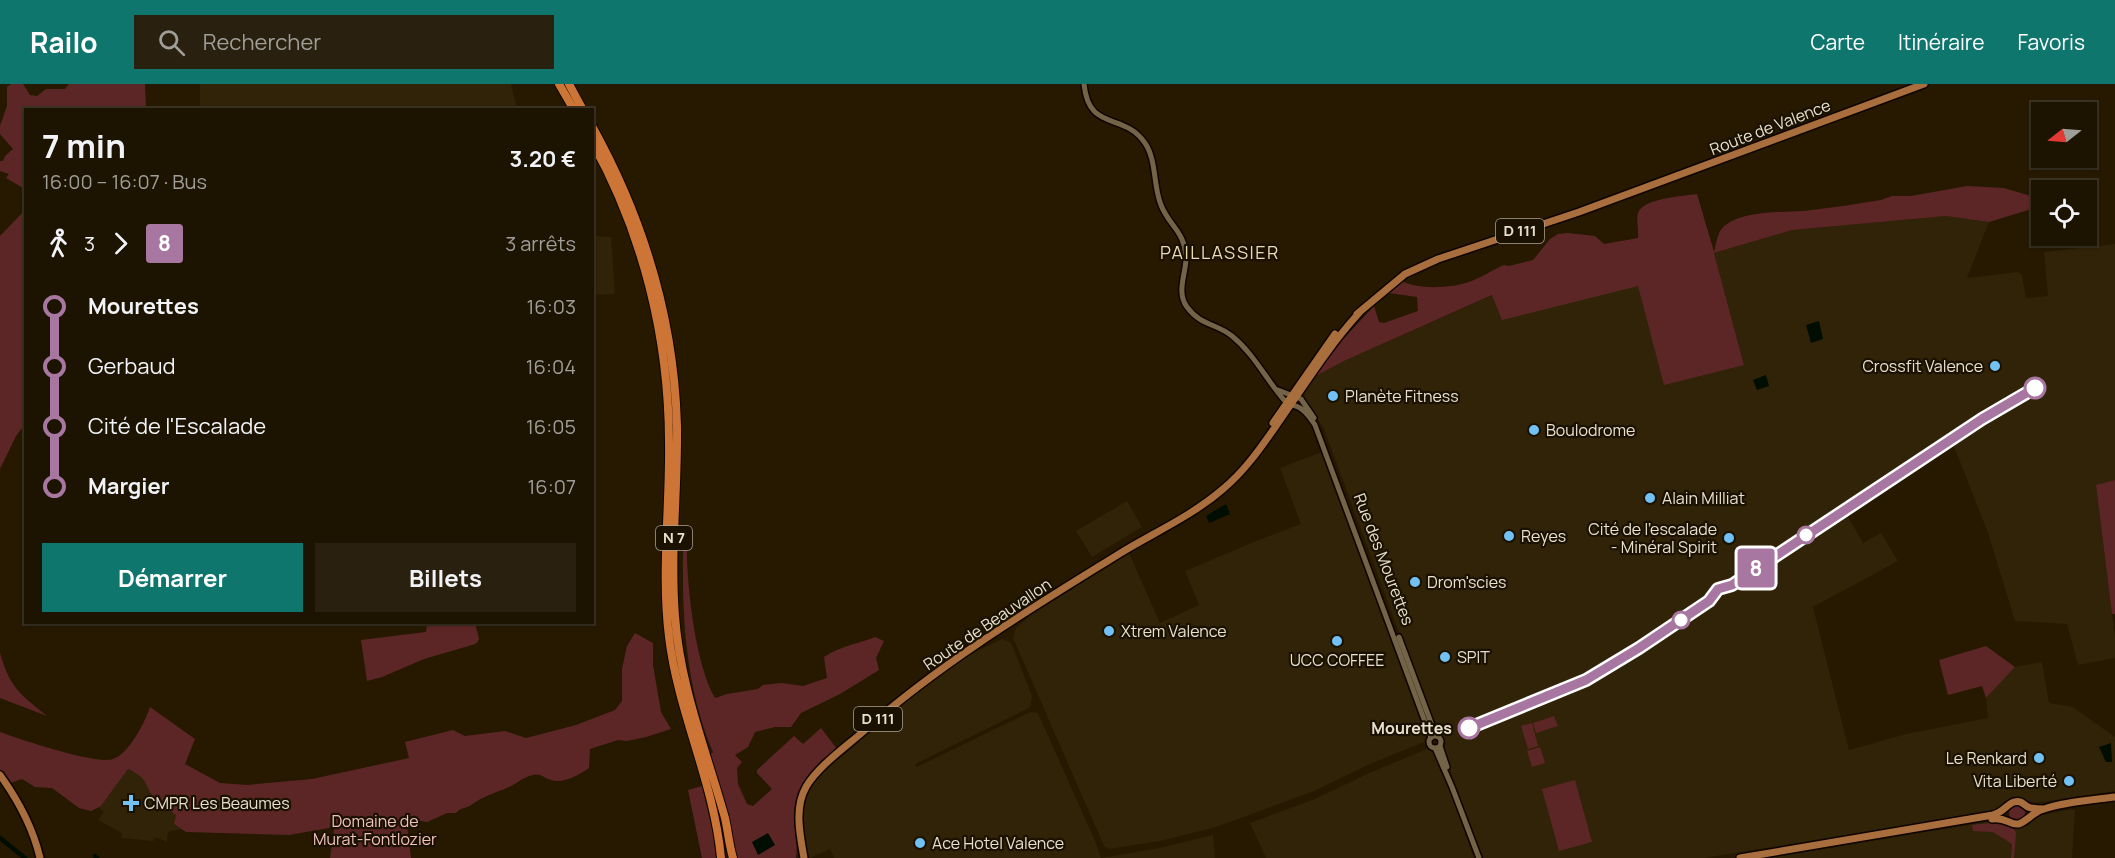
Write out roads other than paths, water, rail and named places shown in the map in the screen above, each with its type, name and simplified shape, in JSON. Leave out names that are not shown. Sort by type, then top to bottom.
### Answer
[{"type":"highway","points":[[559,84],[573,108]]},
{"type":"highway","points":[[568,84],[582,108]]},
{"type":"highway","name":"N 7","points":[[594,130],[617,174],[640,231],[656,282],[666,325],[674,375],[677,423],[673,558],[676,628],[685,687],[725,819],[733,858]]},
{"type":"highway","name":"N 7","points":[[594,146],[614,186],[635,239],[651,294],[662,345],[669,421],[665,569],[670,643],[680,695],[714,815],[721,858]]},
{"type":"highway","name":"N 7","points":[[716,791],[727,858]]},
{"type":"main road","name":"Route de Valence","points":[[1694,170],[1924,84]]},
{"type":"main road","name":"Route de Beauvallon","points":[[802,858],[800,808],[807,786],[816,774],[882,715],[925,681],[997,632],[1225,488],[1243,469],[1341,333],[1359,313],[1395,282],[1420,266],[1694,170]]},
{"type":"main road","points":[[0,775],[23,812],[40,858]]},
{"type":"main road","points":[[1850,840],[1994,819],[2008,820],[2018,824],[2044,809],[2115,797]]},
{"type":"main road","points":[[1740,858],[1993,815],[2006,810],[2011,803],[2016,801],[2044,809]]},
{"type":"main road","points":[[2027,806],[2028,817]]},
{"type":"main road","points":[[2006,810],[2008,820]]},
{"type":"street","name":"Rue des Mourettes","points":[[1084,84],[1088,104],[1095,114],[1124,126],[1145,144],[1150,155],[1162,208],[1175,225],[1183,242],[1186,258],[1182,292],[1185,304],[1199,320],[1225,331],[1235,339],[1289,404],[1307,413],[1318,433],[1434,737]]},
{"type":"street","points":[[1277,389],[1294,396]]},
{"type":"street","name":"Rue des Mourettes","points":[[1294,396],[1305,405],[1321,430],[1434,737]]},
{"type":"street","points":[[1437,747],[1441,740],[1434,737],[1430,743],[1437,747],[1479,858]]},
{"type":"waterway","points":[[0,838],[25,858]]},
{"type":"place","name":"Crossfit Valence","points":[[1995,366]]},
{"type":"place","name":"Planète Fitness","points":[[1333,396]]},
{"type":"place","name":"Boulodrome","points":[[1534,430]]},
{"type":"place","name":"Alain Milliat","points":[[1650,498]]},
{"type":"place","name":"Reyes","points":[[1509,536]]},
{"type":"place","name":"Cité de l'escalade - Minéral Spirit","points":[[1729,538]]},
{"type":"place","name":"Drom'scies","points":[[1415,582]]},
{"type":"place","name":"Xtrem Valence","points":[[1109,631]]},
{"type":"place","name":"UCC COFFEE","points":[[1337,641]]},
{"type":"place","name":"SPIT","points":[[1445,657]]},
{"type":"place","name":"Mourettes","points":[[1469,728]]},
{"type":"place","name":"Le Renkard","points":[[2039,758]]},
{"type":"place","name":"Vita Liberté","points":[[2069,781]]},
{"type":"place","name":"CMPR Les Beaumes","points":[[131,803]]},
{"type":"place","name":"Ace Hotel Valence","points":[[920,843]]},
{"type":"district","name":"PAILLASSIER","points":[[1220,253]]},
{"type":"park label","name":"Domaine de Murat-Fontlozier","points":[[375,830]]}]
